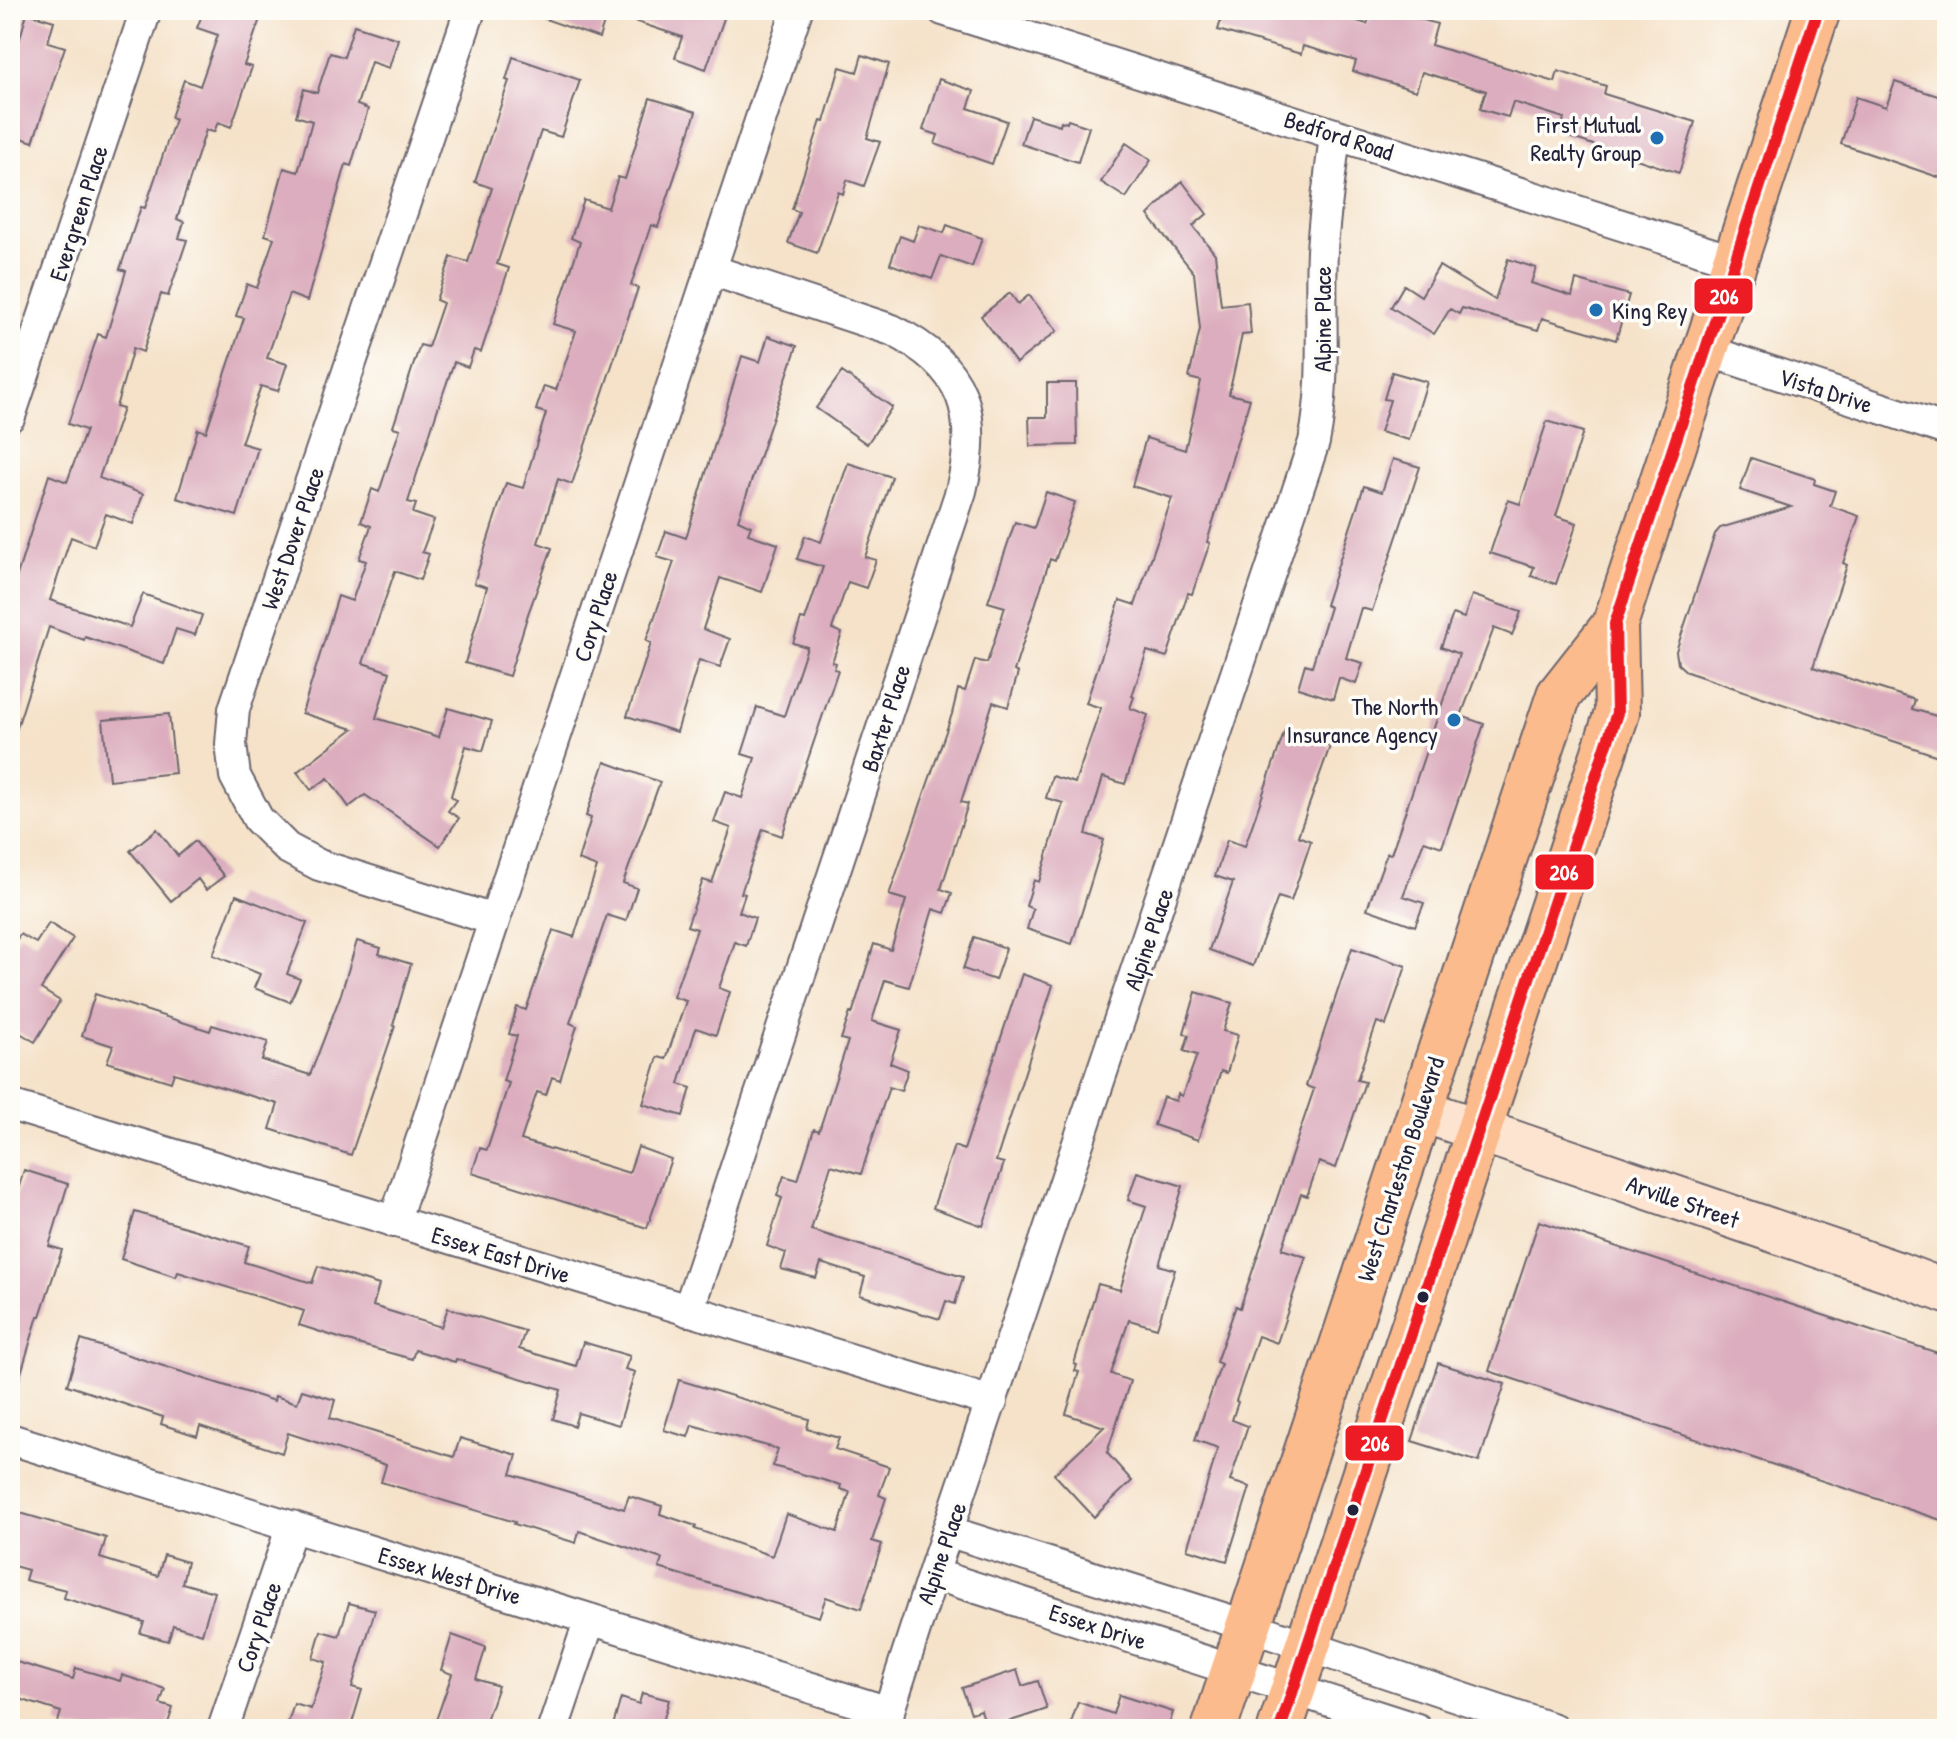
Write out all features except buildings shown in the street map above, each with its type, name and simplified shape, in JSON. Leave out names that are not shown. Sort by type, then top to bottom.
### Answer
[{"type":"main road","name":"West Charleston Boulevard","points":[[1268,1691],[1278,1636],[1478,1131],[1617,713],[1615,624],[1818,10]]},
{"type":"main road","name":"West Charleston Boulevard","points":[[1214,1729],[1268,1691],[1278,1636],[1420,1110],[1559,695],[1615,624]]},
{"type":"street","name":"Evergreen Place","points":[[10,416],[146,10]]},
{"type":"street","name":"West Dover Place","points":[[470,10],[234,709],[231,744],[235,776],[247,800],[258,819],[287,848],[319,865],[494,920]]},
{"type":"street","name":"Cory Place","points":[[394,1222],[797,10]]},
{"type":"street","name":"Bedford Road","points":[[943,10],[1735,261]]},
{"type":"street","name":"Alpine Place","points":[[886,1720],[1314,442],[1322,381],[1322,249],[1335,134]]},
{"type":"street","name":"Baxter Place","points":[[688,1311],[961,491],[969,457],[969,426],[962,397],[951,375],[938,358],[926,349],[892,330],[711,270]]},
{"type":"street","name":"Vista Drive","points":[[1705,350],[1947,430]]},
{"type":"street","name":"Essex East Drive","points":[[10,1105],[992,1402]]},
{"type":"street","name":"Arville Street","points":[[1420,1110],[1947,1292]]},
{"type":"street","name":"Essex West Drive","points":[[10,1439],[590,1619],[886,1720]]},
{"type":"street","name":"Cory Place","points":[[223,1729],[292,1526]]},
{"type":"street","name":"Essex Drive","points":[[947,1531],[1278,1636],[1554,1729]]},
{"type":"street","name":"Essex Drive","points":[[933,1574],[1268,1691],[1417,1729]]},
{"type":"street","points":[[553,1729],[590,1619]]},
{"type":"transit line","name":"206","points":[[1280,1729],[1617,713],[1615,624],[1818,10]]},
{"type":"place","name":"First Mutual Realty Group","points":[[1657,138]]},
{"type":"place","name":"King Rey","points":[[1596,310]]},
{"type":"place","name":"The North Insurance Agency","points":[[1454,720]]}]
